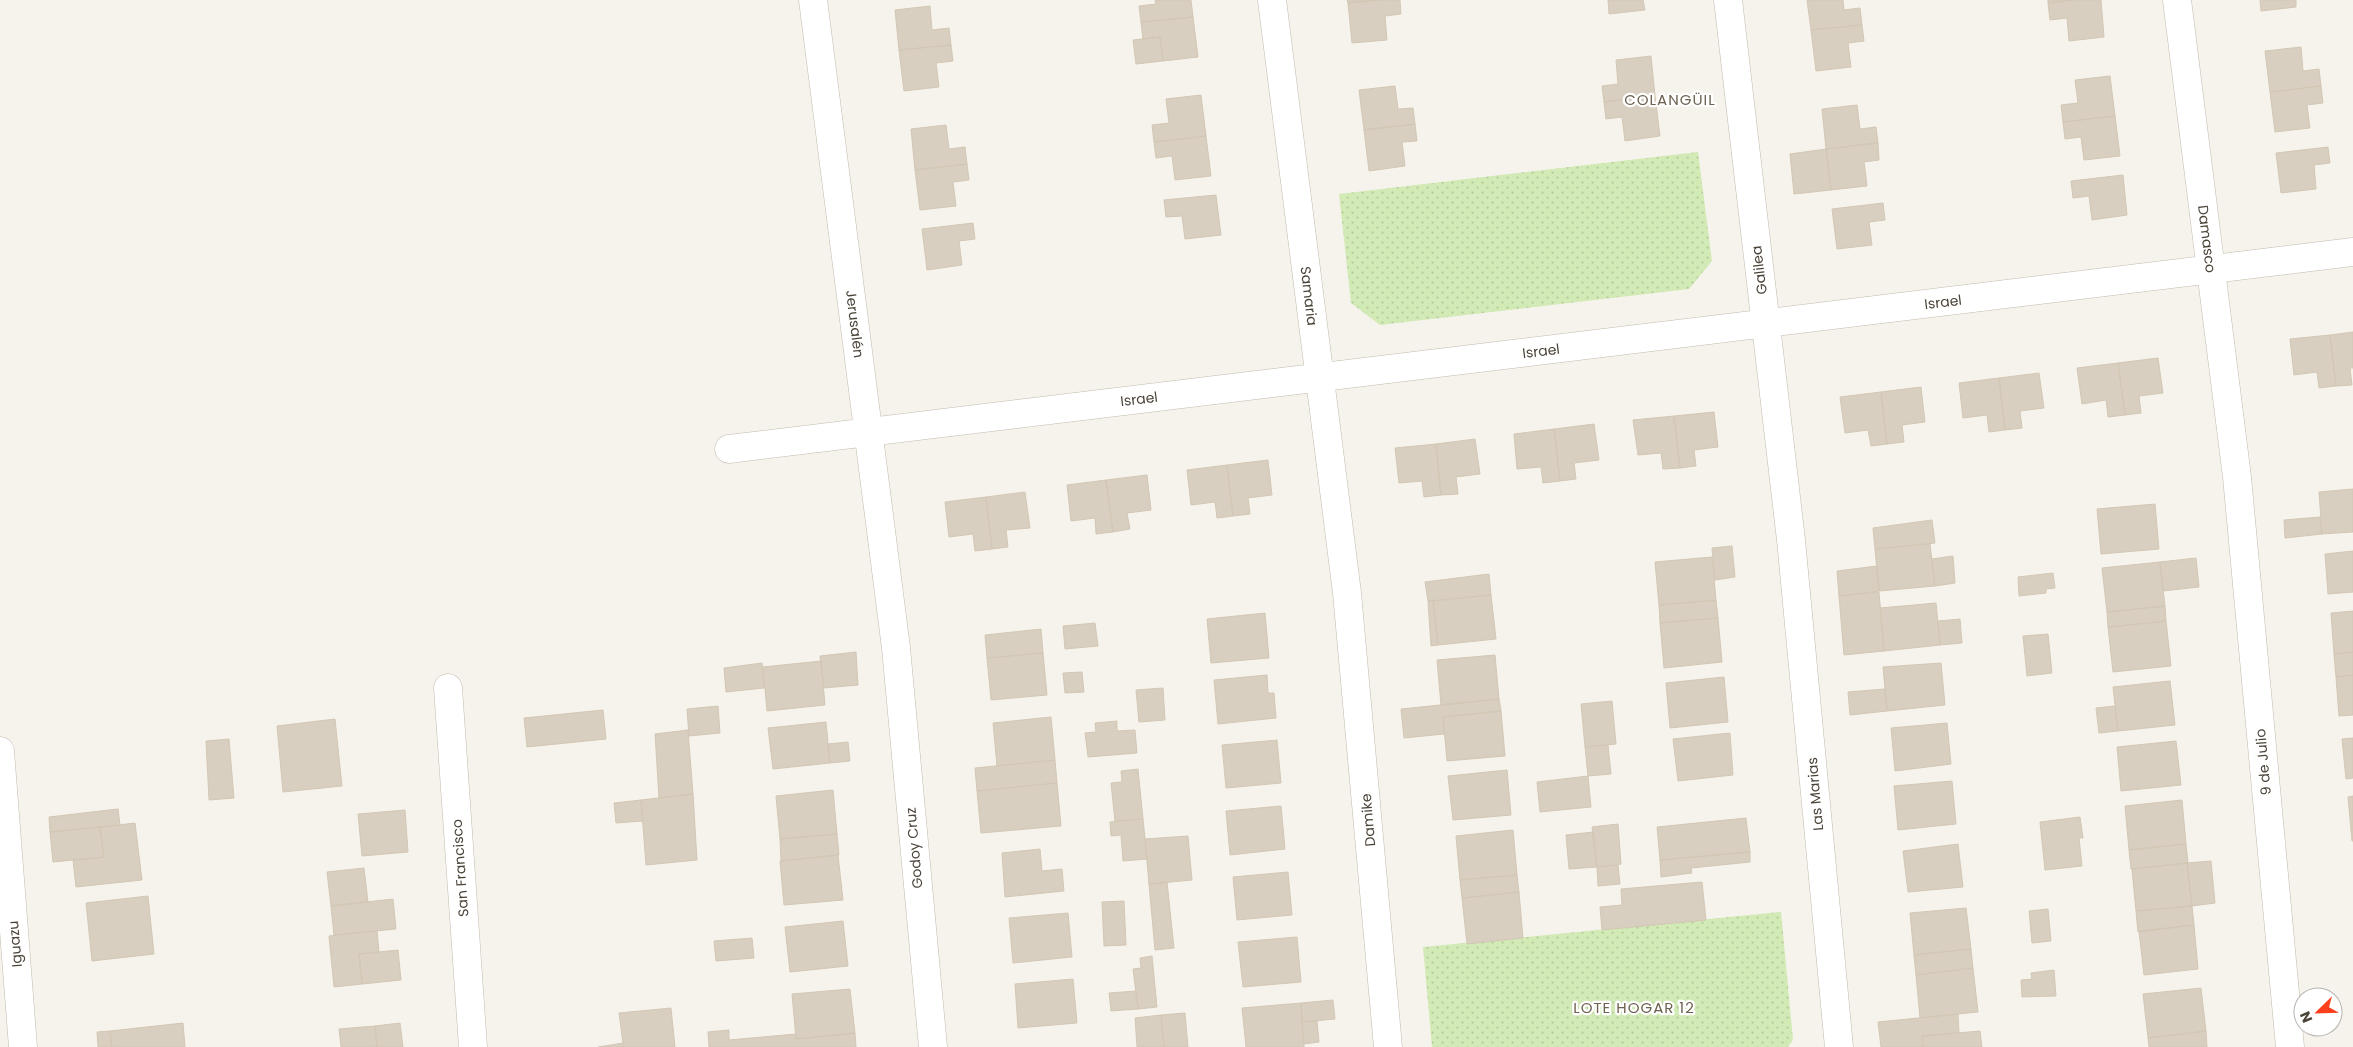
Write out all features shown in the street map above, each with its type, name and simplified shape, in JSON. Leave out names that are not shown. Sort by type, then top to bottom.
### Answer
[{"type":"street","name":"Jerusalén","points":[[813,0],[896,648]]},
{"type":"street","name":"Samaria","points":[[1272,0],[1346,592]]},
{"type":"street","name":"Galilea","points":[[1728,0],[1791,540]]},
{"type":"street","name":"Damasco","points":[[2177,0],[2237,477]]},
{"type":"street","name":"Israel","points":[[729,449],[2353,252]]},
{"type":"street","name":"9 de Julio","points":[[2237,477],[2290,1047]]},
{"type":"street","name":"Las Marias","points":[[1791,540],[1839,1047]]},
{"type":"street","name":"Damike","points":[[1346,592],[1388,1047]]},
{"type":"street","name":"Godoy Cruz","points":[[896,648],[933,1047]]},
{"type":"street","name":"San Francisco","points":[[448,688],[473,1047]]},
{"type":"street","name":"Iguazu","points":[[0,751],[23,1047]]},
{"type":"green space","points":[[1698,152],[1712,261],[1689,289],[1380,325],[1351,303],[1339,194]]},
{"type":"green space","points":[[1781,912],[1793,1040],[1788,1047],[1432,1047],[1423,947]]},
{"type":"building","points":[[1155,0],[1191,0],[1193,17],[1141,22],[1139,6],[1156,4]]},
{"type":"building","points":[[1347,0],[1378,0],[1348,3]]},
{"type":"building","points":[[1400,0],[1401,14],[1385,16],[1387,40],[1352,43],[1348,3]]},
{"type":"building","points":[[1608,0],[1643,0],[1645,10],[1609,14]]},
{"type":"building","points":[[1807,0],[1843,0],[1844,10],[1860,8],[1862,25],[1811,30]]},
{"type":"building","points":[[2048,0],[2073,0],[2048,3]]},
{"type":"building","points":[[2073,0],[2101,0],[2104,37],[2069,41],[2067,18],[2050,20],[2048,3]]},
{"type":"building","points":[[2260,0],[2296,0],[2296,7],[2261,11]]},
{"type":"building","points":[[930,6],[932,30],[949,28],[951,45],[899,50],[895,10]]},
{"type":"building","points":[[1193,17],[1198,57],[1163,61],[1160,37],[1143,39],[1141,22]]},
{"type":"building","points":[[1862,25],[1864,41],[1848,43],[1851,67],[1816,71],[1811,30]]},
{"type":"building","points":[[1160,37],[1163,61],[1136,64],[1133,40]]},
{"type":"building","points":[[951,45],[953,61],[936,63],[939,87],[904,91],[899,50]]},
{"type":"building","points":[[2301,47],[2303,71],[2319,69],[2321,86],[2270,92],[2265,51]]},
{"type":"building","points":[[1651,56],[1655,96],[1604,102],[1602,86],[1618,84],[1616,60]]},
{"type":"building","points":[[2110,76],[2115,116],[2063,122],[2061,105],[2078,103],[2075,80]]},
{"type":"building","points":[[1395,86],[1398,109],[1413,108],[1415,124],[1364,130],[1359,90]]},
{"type":"building","points":[[2321,86],[2323,103],[2307,105],[2310,128],[2275,132],[2270,92]]},
{"type":"building","points":[[1201,95],[1206,136],[1154,142],[1152,125],[1169,123],[1166,99]]},
{"type":"building","points":[[1655,96],[1660,136],[1625,141],[1622,117],[1606,119],[1604,102]]},
{"type":"building","points":[[1857,105],[1860,129],[1876,127],[1878,143],[1826,149],[1822,109]]},
{"type":"building","points":[[2115,116],[2120,156],[2084,160],[2081,137],[2065,139],[2063,122]]},
{"type":"building","points":[[1415,124],[1417,141],[1402,142],[1405,166],[1369,171],[1364,130]]},
{"type":"building","points":[[946,125],[949,149],[965,147],[967,164],[915,170],[911,129]]},
{"type":"building","points":[[1206,136],[1211,176],[1175,180],[1172,156],[1156,158],[1154,142]]},
{"type":"building","points":[[1878,143],[1879,160],[1864,162],[1867,186],[1831,190],[1826,149]]},
{"type":"building","points":[[2328,147],[2330,163],[2314,165],[2316,189],[2281,193],[2276,153]]},
{"type":"building","points":[[1826,149],[1831,190],[1794,194],[1790,154]]},
{"type":"building","points":[[967,164],[969,180],[953,182],[956,206],[920,210],[915,170]]},
{"type":"building","points":[[2123,175],[2127,215],[2092,220],[2089,196],[2073,198],[2071,181]]},
{"type":"building","points":[[1216,195],[1221,235],[1185,239],[1182,216],[1166,217],[1164,200]]},
{"type":"building","points":[[1883,203],[1885,220],[1869,222],[1872,245],[1837,249],[1832,209]]},
{"type":"building","points":[[973,223],[975,239],[959,241],[962,265],[927,270],[922,229]]},
{"type":"building","points":[[2353,332],[2353,368],[2350,368],[2352,385],[2336,386],[2330,335]]},
{"type":"building","points":[[2330,335],[2336,386],[2319,388],[2317,372],[2294,375],[2290,339]]},
{"type":"building","points":[[2158,358],[2163,393],[2139,396],[2141,413],[2125,415],[2118,363]]},
{"type":"building","points":[[2118,363],[2125,415],[2108,417],[2106,400],[2082,404],[2077,368]]},
{"type":"building","points":[[2039,373],[2044,408],[2020,411],[2022,428],[2005,430],[1999,378]]},
{"type":"building","points":[[1999,378],[2005,430],[1989,432],[1987,415],[1963,418],[1959,383]]},
{"type":"building","points":[[1921,387],[1925,422],[1902,425],[1904,442],[1887,444],[1881,392]]},
{"type":"building","points":[[1881,392],[1887,444],[1871,446],[1868,430],[1845,433],[1840,397]]},
{"type":"building","points":[[1714,412],[1718,447],[1694,450],[1696,466],[1680,468],[1674,416]]},
{"type":"building","points":[[1674,416],[1680,468],[1663,469],[1661,453],[1638,455],[1633,420]]},
{"type":"building","points":[[1594,424],[1599,460],[1574,463],[1576,479],[1560,481],[1554,429]]},
{"type":"building","points":[[1554,429],[1560,481],[1543,483],[1541,467],[1517,469],[1514,434]]},
{"type":"building","points":[[1475,439],[1480,474],[1456,477],[1458,494],[1441,495],[1436,444]]},
{"type":"building","points":[[1436,444],[1441,495],[1424,497],[1422,481],[1399,483],[1395,448]]},
{"type":"building","points":[[1268,460],[1272,495],[1248,498],[1250,514],[1233,516],[1227,465]]},
{"type":"building","points":[[1227,465],[1233,516],[1217,518],[1215,502],[1191,505],[1187,470]]},
{"type":"building","points":[[1147,475],[1151,510],[1127,513],[1130,529],[1113,532],[1106,480]]},
{"type":"building","points":[[1106,480],[1113,532],[1096,534],[1095,518],[1071,521],[1067,485]]},
{"type":"building","points":[[2353,489],[2353,532],[2322,534],[2319,492]]},
{"type":"building","points":[[1025,492],[1030,528],[1006,530],[1008,547],[992,549],[986,497]]},
{"type":"building","points":[[986,497],[992,549],[975,551],[973,534],[949,537],[945,502]]},
{"type":"building","points":[[2155,504],[2159,549],[2101,554],[2097,509]]},
{"type":"building","points":[[2320,517],[2322,534],[2285,538],[2284,520]]},
{"type":"building","points":[[1932,520],[1935,543],[1875,549],[1873,528]]},
{"type":"building","points":[[1930,544],[1935,586],[1879,591],[1875,549]]},
{"type":"building","points":[[1732,546],[1735,577],[1715,580],[1712,548]]},
{"type":"building","points":[[2353,551],[2353,592],[2328,594],[2325,554]]},
{"type":"building","points":[[1953,556],[1955,583],[1935,586],[1932,559]]},
{"type":"building","points":[[1712,557],[1716,600],[1659,605],[1655,562]]},
{"type":"building","points":[[2196,558],[2199,587],[2163,591],[2160,562]]},
{"type":"building","points":[[2160,562],[2165,606],[2107,612],[2102,568]]},
{"type":"building","points":[[1877,566],[1879,591],[1839,596],[1837,571]]},
{"type":"building","points":[[2053,573],[2055,588],[2046,589],[2046,593],[2019,596],[2018,577]]},
{"type":"building","points":[[1489,574],[1491,595],[1428,601],[1425,582]]},
{"type":"building","points":[[1879,592],[1884,651],[1844,655],[1839,596]]},
{"type":"building","points":[[1491,595],[1496,639],[1438,645],[1433,601]]},
{"type":"building","points":[[1716,600],[1718,618],[1660,623],[1659,605]]},
{"type":"building","points":[[1428,601],[1433,601],[1438,645],[1431,646]]},
{"type":"building","points":[[1936,603],[1940,645],[1884,651],[1880,608]]},
{"type":"building","points":[[2165,606],[2166,621],[2108,627],[2107,612]]},
{"type":"building","points":[[2353,611],[2353,652],[2334,654],[2331,613]]},
{"type":"building","points":[[1265,613],[1269,658],[1211,663],[1207,619]]},
{"type":"building","points":[[1718,618],[1722,662],[1664,668],[1660,623]]},
{"type":"building","points":[[1960,619],[1962,643],[1940,645],[1938,621]]},
{"type":"building","points":[[2166,621],[2171,666],[2113,672],[2108,627]]},
{"type":"building","points":[[1095,623],[1098,646],[1065,649],[1063,626]]},
{"type":"building","points":[[1041,629],[1043,653],[987,658],[985,635]]},
{"type":"building","points":[[2048,634],[2052,673],[2027,676],[2023,636]]},
{"type":"building","points":[[856,652],[858,685],[824,688],[820,656]]},
{"type":"building","points":[[2353,652],[2353,675],[2336,677],[2334,654]]},
{"type":"building","points":[[1043,653],[1047,695],[991,700],[987,658]]},
{"type":"building","points":[[1495,655],[1499,699],[1441,705],[1437,660]]},
{"type":"building","points":[[821,661],[825,705],[767,711],[763,667]]},
{"type":"building","points":[[762,663],[764,688],[726,692],[724,668]]},
{"type":"building","points":[[1941,663],[1945,705],[1887,711],[1883,667]]},
{"type":"building","points":[[1082,672],[1084,692],[1065,693],[1063,673]]},
{"type":"building","points":[[1267,675],[1268,693],[1274,693],[1276,718],[1218,724],[1214,680]]},
{"type":"building","points":[[2353,675],[2353,715],[2339,716],[2336,677]]},
{"type":"building","points":[[1724,677],[1728,722],[1670,728],[1666,683]]},
{"type":"building","points":[[2170,681],[2175,725],[2118,731],[2113,687]]},
{"type":"building","points":[[1163,688],[1165,720],[1139,722],[1136,690]]},
{"type":"building","points":[[1885,689],[1887,711],[1850,715],[1848,692]]},
{"type":"building","points":[[1499,699],[1501,711],[1443,717],[1444,734],[1404,738],[1401,709]]},
{"type":"building","points":[[1612,701],[1616,744],[1585,747],[1581,704]]},
{"type":"building","points":[[718,706],[720,733],[689,736],[687,709]]},
{"type":"building","points":[[2115,706],[2118,731],[2099,733],[2096,708]]},
{"type":"building","points":[[603,710],[606,739],[527,747],[524,718]]},
{"type":"building","points":[[1501,711],[1505,756],[1447,761],[1443,717]]},
{"type":"building","points":[[1051,717],[1055,760],[997,766],[993,723]]},
{"type":"building","points":[[335,719],[342,786],[283,792],[277,726]]},
{"type":"building","points":[[1117,721],[1117,731],[1135,730],[1137,753],[1088,757],[1085,733],[1096,732],[1095,723]]},
{"type":"building","points":[[826,722],[830,763],[773,769],[768,728]]},
{"type":"building","points":[[1947,723],[1951,764],[1895,771],[1891,728]]},
{"type":"building","points":[[688,730],[693,794],[659,798],[655,734]]},
{"type":"building","points":[[1730,733],[1733,775],[1678,781],[1673,739]]},
{"type":"building","points":[[2353,738],[2353,778],[2346,779],[2342,739]]},
{"type":"building","points":[[229,739],[234,798],[209,800],[206,741]]},
{"type":"building","points":[[1277,740],[1281,783],[1226,788],[1222,745]]},
{"type":"building","points":[[2176,741],[2181,785],[2121,791],[2117,747]]},
{"type":"building","points":[[848,742],[850,761],[830,763],[828,744]]},
{"type":"building","points":[[1608,745],[1611,774],[1588,776],[1585,747]]},
{"type":"building","points":[[1055,760],[1057,783],[977,791],[975,768]]},
{"type":"building","points":[[1138,769],[1143,819],[1115,821],[1111,783],[1122,782],[1121,771]]},
{"type":"building","points":[[1507,770],[1511,815],[1453,820],[1448,776]]},
{"type":"building","points":[[1588,776],[1591,807],[1540,812],[1537,782]]},
{"type":"building","points":[[1952,781],[1956,824],[1898,830],[1894,786]]},
{"type":"building","points":[[1057,783],[1061,826],[981,833],[977,791]]},
{"type":"building","points":[[833,790],[837,834],[780,839],[776,796]]},
{"type":"building","points":[[693,794],[697,860],[646,865],[641,800]]},
{"type":"building","points":[[2353,796],[2353,841],[2352,841],[2348,797]]},
{"type":"building","points":[[641,800],[643,821],[616,823],[614,803]]},
{"type":"building","points":[[2182,800],[2186,844],[2129,850],[2125,806]]},
{"type":"building","points":[[1281,806],[1285,849],[1230,855],[1226,811]]},
{"type":"building","points":[[118,809],[120,825],[50,832],[49,817]]},
{"type":"building","points":[[405,810],[408,852],[362,856],[358,814]]},
{"type":"building","points":[[2080,817],[2083,838],[2079,838],[2082,866],[2045,870],[2040,822]]},
{"type":"building","points":[[1746,818],[1750,852],[1660,860],[1657,827]]},
{"type":"building","points":[[1143,819],[1147,859],[1123,861],[1121,835],[1111,836],[1110,822]]},
{"type":"building","points":[[135,823],[142,880],[76,887],[73,860],[104,857],[100,827]]},
{"type":"building","points":[[1618,824],[1621,864],[1597,867],[1592,827]]},
{"type":"building","points":[[100,827],[104,857],[53,862],[50,832]]},
{"type":"building","points":[[1513,830],[1517,875],[1460,880],[1456,836]]},
{"type":"building","points":[[1593,832],[1597,867],[1569,869],[1566,835]]},
{"type":"building","points":[[837,834],[839,855],[781,861],[780,839]]},
{"type":"building","points":[[1188,836],[1192,880],[1149,884],[1145,839]]},
{"type":"building","points":[[1958,844],[1963,887],[1908,892],[1903,851]]},
{"type":"building","points":[[2186,844],[2188,863],[2131,869],[2129,850]]},
{"type":"building","points":[[1040,849],[1042,871],[1062,869],[1064,891],[1005,897],[1002,853]]},
{"type":"building","points":[[1750,852],[1750,862],[1691,868],[1692,873],[1661,877],[1660,860]]},
{"type":"building","points":[[838,855],[843,900],[784,905],[780,861]]},
{"type":"building","points":[[2211,861],[2215,903],[2192,906],[2187,863]]},
{"type":"building","points":[[2187,863],[2192,906],[2136,911],[2132,869]]},
{"type":"building","points":[[1618,865],[1620,884],[1598,886],[1597,867]]},
{"type":"building","points":[[364,868],[368,902],[331,906],[327,872]]},
{"type":"building","points":[[1288,872],[1292,915],[1237,920],[1233,877]]},
{"type":"building","points":[[1517,875],[1519,892],[1462,898],[1460,880]]},
{"type":"building","points":[[1167,882],[1174,948],[1155,950],[1149,884]]},
{"type":"building","points":[[1702,882],[1706,920],[1602,930],[1600,907],[1622,905],[1621,889]]},
{"type":"building","points":[[1519,892],[1523,938],[1467,944],[1462,898]]},
{"type":"building","points":[[148,896],[154,954],[92,961],[86,903]]},
{"type":"building","points":[[393,899],[396,929],[334,935],[331,906]]},
{"type":"building","points":[[1124,901],[1126,945],[1104,946],[1102,902]]},
{"type":"building","points":[[2192,906],[2194,925],[2138,932],[2136,911]]},
{"type":"building","points":[[1966,908],[1971,949],[1914,955],[1910,913]]},
{"type":"building","points":[[2048,909],[2051,941],[2032,943],[2029,911]]},
{"type":"building","points":[[1068,913],[1072,957],[1013,963],[1009,918]]},
{"type":"building","points":[[843,921],[848,966],[790,972],[785,927]]},
{"type":"building","points":[[2194,925],[2198,969],[2144,975],[2139,931]]},
{"type":"building","points":[[377,931],[379,952],[359,954],[362,984],[334,987],[329,936]]},
{"type":"building","points":[[1297,937],[1301,982],[1243,987],[1238,942]]},
{"type":"building","points":[[752,938],[754,958],[716,961],[714,941]]},
{"type":"building","points":[[1971,949],[1973,968],[1916,975],[1914,955]]},
{"type":"building","points":[[398,950],[401,980],[362,984],[359,954]]},
{"type":"building","points":[[1152,956],[1157,1007],[1138,1009],[1133,969],[1141,968],[1140,958]]},
{"type":"building","points":[[1973,968],[1978,1012],[1920,1018],[1916,975]]},
{"type":"building","points":[[2054,970],[2056,996],[2022,997],[2021,980],[2032,979],[2031,973]]},
{"type":"building","points":[[1073,979],[1077,1023],[1018,1028],[1015,984]]},
{"type":"building","points":[[2201,988],[2206,1031],[2148,1038],[2143,994]]},
{"type":"building","points":[[850,989],[855,1033],[796,1039],[792,994]]},
{"type":"building","points":[[1136,991],[1138,1009],[1111,1011],[1109,993]]},
{"type":"building","points":[[1333,1000],[1335,1019],[1302,1022],[1301,1003]]},
{"type":"building","points":[[1301,1003],[1304,1047],[1246,1047],[1242,1008]]},
{"type":"building","points":[[671,1008],[675,1047],[598,1047],[623,1043],[619,1013]]},
{"type":"building","points":[[1185,1013],[1188,1047],[1164,1047],[1161,1015]]},
{"type":"building","points":[[1958,1014],[1959,1033],[1922,1036],[1923,1047],[1881,1047],[1878,1022]]},
{"type":"building","points":[[1161,1015],[1164,1047],[1137,1047],[1135,1018]]},
{"type":"building","points":[[1317,1021],[1319,1042],[1304,1044],[1302,1022]]},
{"type":"building","points":[[183,1023],[185,1047],[112,1047],[110,1031]]},
{"type":"building","points":[[400,1023],[403,1047],[377,1047],[375,1026]]},
{"type":"building","points":[[375,1026],[377,1047],[341,1047],[339,1029]]},
{"type":"building","points":[[729,1030],[729,1040],[796,1034],[796,1039],[855,1033],[856,1047],[709,1047],[708,1032]]},
{"type":"building","points":[[110,1031],[112,1047],[98,1047],[97,1032]]},
{"type":"building","points":[[1980,1031],[1982,1047],[1923,1047],[1922,1036]]},
{"type":"building","points":[[2206,1031],[2207,1047],[2149,1047],[2148,1038]]},
{"type":"district","name":"COLANGÜIL","points":[[1670,100]]},
{"type":"district","name":"LOTE HOGAR 12","points":[[1634,1008]]}]
